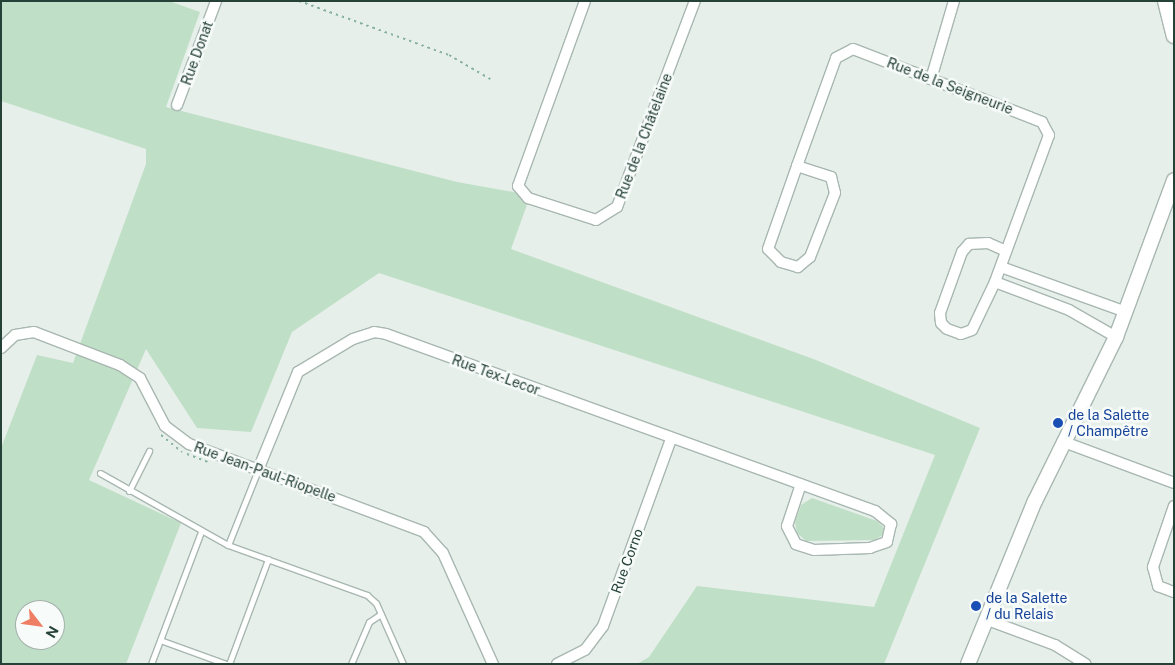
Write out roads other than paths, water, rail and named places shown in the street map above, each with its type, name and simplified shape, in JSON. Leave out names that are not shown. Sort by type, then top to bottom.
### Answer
[{"type":"street","name":"Rue Donat","points":[[177,105],[216,1]]},
{"type":"street","name":"Rue de la Châtelaine","points":[[584,1],[518,186],[528,198],[596,220],[617,207],[695,1]]},
{"type":"street","points":[[931,79],[954,1]]},
{"type":"street","points":[[1165,1],[1174,36]]},
{"type":"street","name":"Rue de la Seigneurie","points":[[797,166],[831,177],[835,193],[810,257],[798,267],[781,262],[768,249],[797,166],[836,58],[854,49],[1042,122],[1049,135],[995,282],[972,330],[961,334],[941,323],[940,313],[962,252],[969,244],[988,243],[1006,252]]},
{"type":"street","points":[[968,664],[985,619],[1064,442],[1116,337],[1172,188]]},
{"type":"street","points":[[1000,267],[1126,312]]},
{"type":"street","points":[[995,282],[1069,310],[1116,337]]},
{"type":"street","name":"Rue Jean-Paul-Riopelle","points":[[1,348],[15,335],[34,332],[120,365],[140,378],[162,423],[173,434],[194,446],[409,525],[430,537],[443,553],[494,664]]},
{"type":"street","name":"Rue Tex-Lecor","points":[[258,470],[298,372],[307,364],[369,332],[386,334],[671,439],[801,484],[883,515],[892,528],[887,542],[870,548],[814,550],[796,544],[787,526],[801,484]]},
{"type":"street","name":"Rue Corno","points":[[557,664],[585,650],[603,626],[671,439]]},
{"type":"street","points":[[1064,442],[1174,483]]},
{"type":"street","points":[[1174,506],[1153,567],[1158,586],[1174,592]]},
{"type":"street","points":[[985,619],[1055,645],[1085,664]]},
{"type":"lane","points":[[129,491],[149,451]]},
{"type":"lane","points":[[228,545],[258,470]]},
{"type":"lane","points":[[100,473],[200,532],[228,545],[367,595],[381,614],[404,664]]},
{"type":"lane","points":[[151,664],[200,532]]},
{"type":"lane","points":[[160,640],[228,664],[268,559]]},
{"type":"lane","points":[[351,664],[366,627],[381,614]]},
{"type":"place","name":"de la Salette / Champêtre","points":[[1058,423]]},
{"type":"place","name":"de la Salette / du Relais","points":[[976,606]]}]
